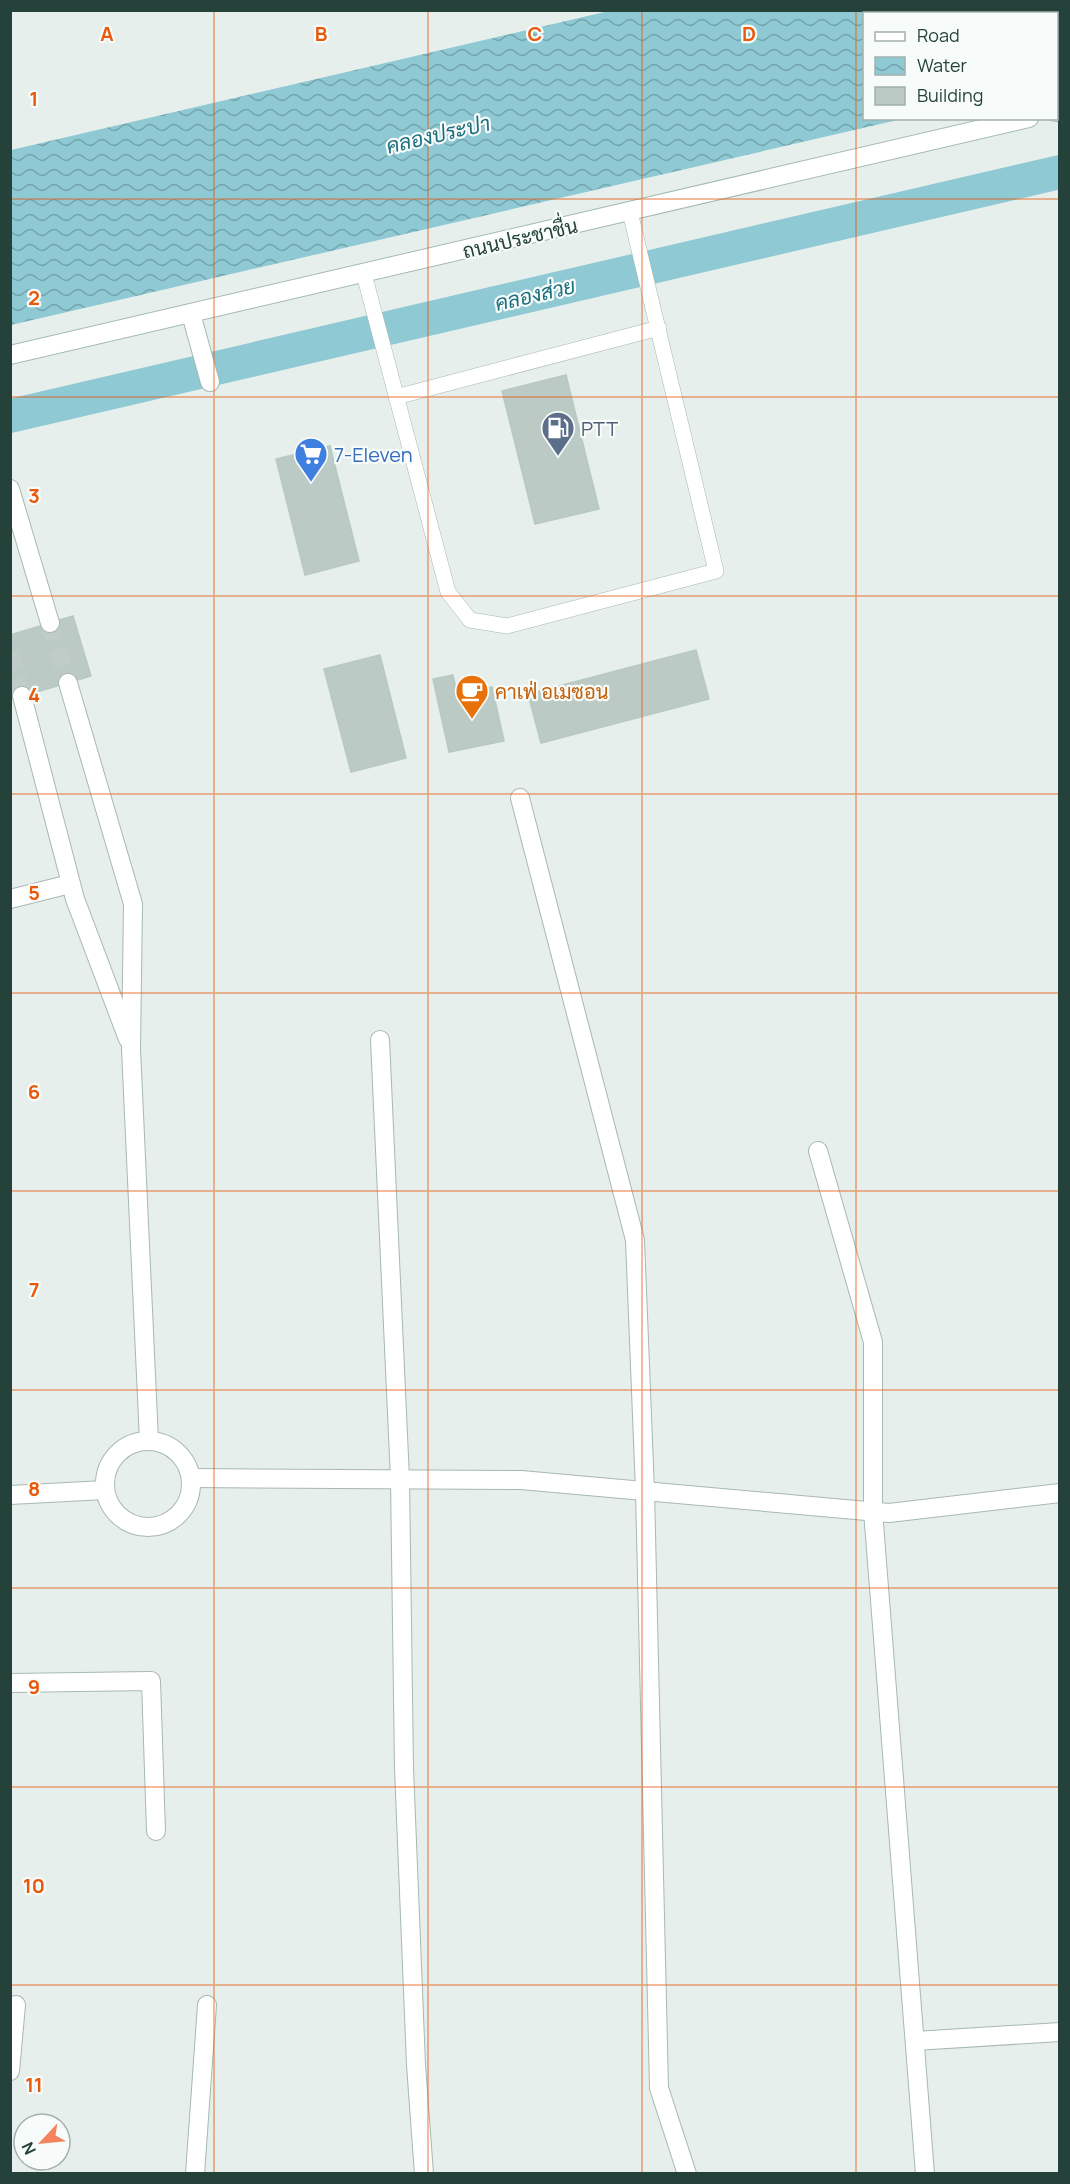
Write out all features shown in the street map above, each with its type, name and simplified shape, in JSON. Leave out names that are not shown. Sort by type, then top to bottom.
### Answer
[{"type":"street","name":"ถนนประชาชื่น","points":[[10,355],[1021,120]]},
{"type":"street","points":[[192,314],[210,382]]},
{"type":"street","points":[[10,489],[50,623]]},
{"type":"street","points":[[68,683],[133,904],[131,1049],[149,1441]]},
{"type":"street","points":[[22,696],[70,884],[131,1049]]},
{"type":"street","points":[[520,798],[635,1240],[645,1491],[659,2088],[687,2174]]},
{"type":"street","points":[[10,899],[70,884]]},
{"type":"street","points":[[380,1040],[400,1479],[404,1768],[416,2065],[424,2174]]},
{"type":"street","points":[[818,1151],[873,1342],[873,1511],[925,2174]]},
{"type":"street","points":[[149,1441],[164,1444],[177,1452],[186,1464],[191,1478],[190,1493],[184,1507],[175,1518],[162,1525],[147,1527],[132,1524],[120,1516],[110,1504],[105,1490],[106,1475],[111,1461],[122,1450],[135,1443],[149,1441]]},
{"type":"street","points":[[191,1478],[521,1480],[889,1513],[1059,1493]]},
{"type":"street","points":[[10,1495],[105,1490]]},
{"type":"street","points":[[10,1683],[151,1681],[156,1831]]},
{"type":"street","points":[[10,2071],[15,2005]]},
{"type":"street","points":[[195,2174],[207,2005]]},
{"type":"street","points":[[915,2042],[1059,2032]]},
{"type":"lane","points":[[364,274],[448,592],[470,620],[507,626],[716,572],[630,212]]},
{"type":"lane","points":[[394,389],[658,322]]},
{"type":"water","name":"คลองประปา","points":[[609,11],[1059,11],[1058,82],[1058,12],[863,12],[863,120],[898,120],[11,325],[11,150]]},
{"type":"building","points":[[566,375],[599,509],[535,524],[502,391]]},
{"type":"building","points":[[330,446],[359,561],[305,575],[276,459]]},
{"type":"building","points":[[73,616],[91,676],[10,700],[10,635]]},
{"type":"building","points":[[696,650],[709,699],[541,743],[528,694]]},
{"type":"building","points":[[380,655],[406,758],[351,772],[324,669]]},
{"type":"building","points":[[453,675],[457,694],[492,687],[504,741],[449,752],[433,679]]},
{"type":"waterway","name":"คลองส่วย","points":[[10,416],[1060,172]]},
{"type":"tunnel","points":[[50,623],[68,683]]},
{"type":"tunnel","points":[[10,652],[22,696]]},
{"type":"place","name":"PTT","points":[[558,457]]},
{"type":"place","name":"7-Eleven","points":[[311,483]]},
{"type":"place","name":"คาเฟ่ อเมซอน","points":[[472,720]]}]
